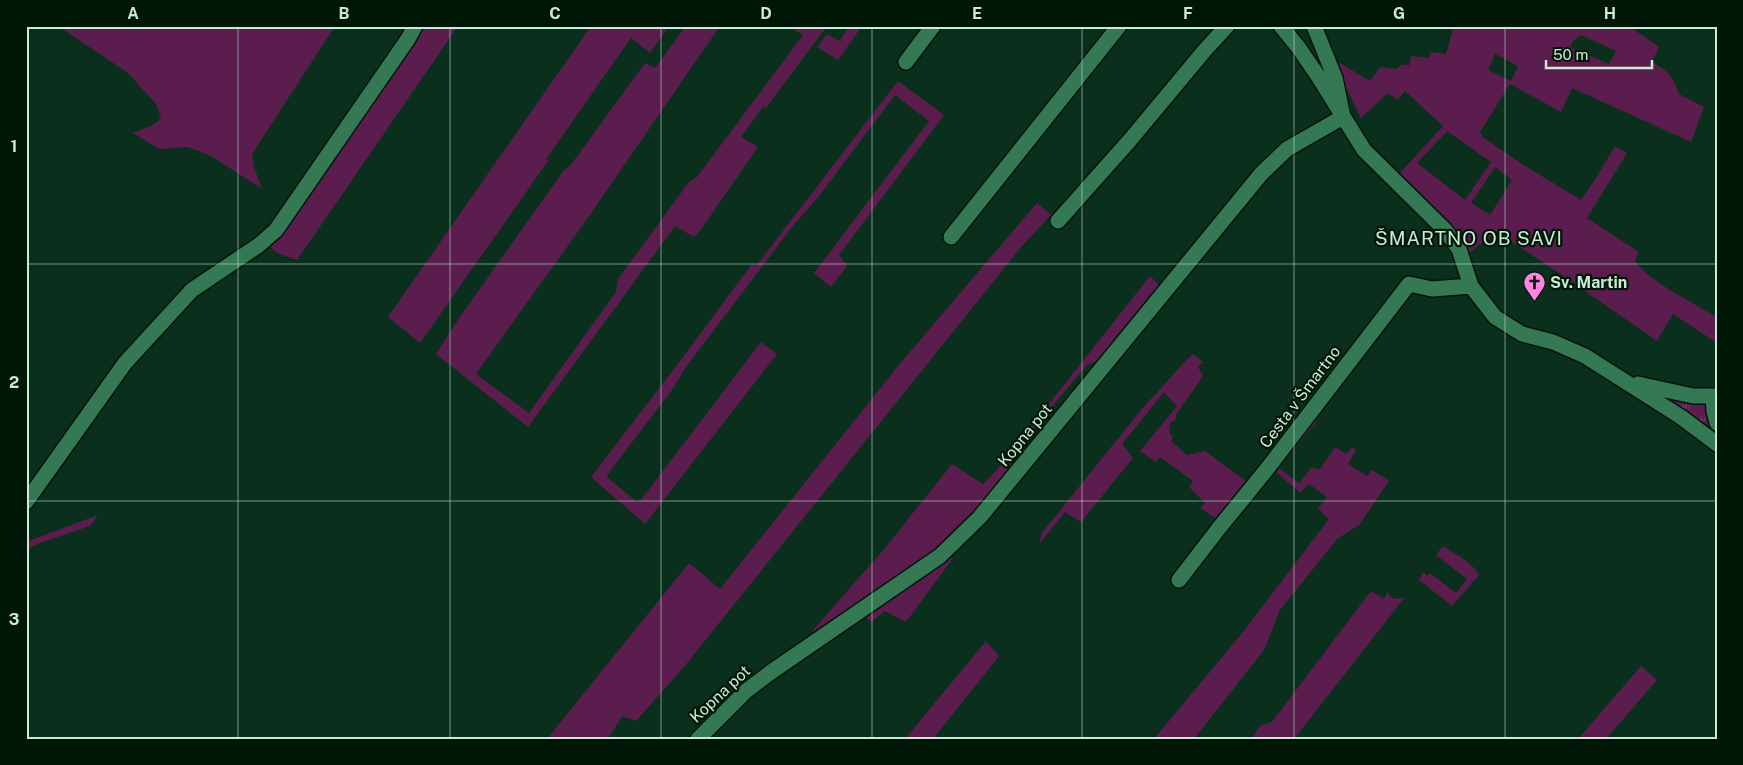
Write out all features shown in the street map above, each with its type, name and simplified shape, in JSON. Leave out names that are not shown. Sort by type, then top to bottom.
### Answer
[{"type":"street","points":[[26,502],[74,432],[132,355],[192,290],[259,245],[276,230],[408,39],[415,26]]},
{"type":"street","points":[[906,62],[933,26]]},
{"type":"street","points":[[951,236],[1119,26]]},
{"type":"street","points":[[1058,221],[1227,26]]},
{"type":"street","points":[[1281,26],[1298,47],[1364,150],[1445,230],[1458,249],[1471,286],[1495,317],[1522,334],[1553,342],[1585,356],[1681,417],[1717,444]]},
{"type":"street","points":[[1314,26],[1335,78],[1342,117]]},
{"type":"street","name":"Kopna pot","points":[[698,739],[746,691],[940,556],[980,518],[1261,174],[1287,149],[1342,117]]},
{"type":"street","name":"Cesta v Šmartno","points":[[1179,580],[1409,284],[1432,289],[1471,286]]},
{"type":"street","points":[[1624,380],[1693,396],[1715,392],[1714,411],[1717,423]]},
{"type":"green space","points":[[58,26],[335,26],[252,154],[254,167],[262,189],[211,156],[188,147],[159,149],[133,133],[161,118],[156,104],[128,73]]},
{"type":"green space","points":[[421,26],[458,26],[297,260],[277,253],[266,243]]},
{"type":"green space","points":[[591,26],[669,26],[650,53],[631,38],[546,159],[548,161],[420,343],[388,317]]},
{"type":"green space","points":[[684,26],[720,26],[587,219],[476,374],[529,413],[616,292],[618,279],[689,182],[697,177],[803,35],[789,26],[827,26],[766,108],[763,107],[741,137],[758,147],[702,228],[694,237],[675,226],[528,427],[436,354],[455,324],[564,170],[570,166],[645,63],[655,68]]},
{"type":"green space","points":[[850,26],[862,26],[838,60],[817,47],[827,34],[839,41]]},
{"type":"green space","points":[[1446,26],[1629,26],[1659,47],[1652,62],[1670,75],[1679,94],[1704,107],[1691,142],[1572,88],[1561,112],[1510,84],[1480,132],[1484,138],[1522,164],[1581,200],[1615,146],[1627,153],[1587,218],[1639,252],[1635,261],[1650,276],[1673,292],[1717,317],[1717,343],[1673,314],[1657,341],[1497,232],[1466,255],[1454,231],[1399,174],[1443,126],[1405,91],[1397,100],[1388,93],[1361,118],[1334,63],[1338,62],[1370,81],[1380,67],[1396,69],[1402,64],[1409,66],[1411,56],[1429,58],[1431,52],[1446,54],[1453,29]],"holes":[[[1581,35],[1616,51],[1609,64],[1570,47],[1573,41]],[[1495,54],[1518,66],[1511,81],[1488,70]],[[1447,131],[1491,162],[1465,200],[1417,163]],[[1495,167],[1512,180],[1490,215],[1471,203]]]},
{"type":"green space","points":[[898,81],[944,115],[839,255],[847,266],[831,287],[814,273],[929,121],[895,95],[819,196],[792,227],[607,475],[608,478],[637,502],[640,501],[761,342],[777,354],[645,524],[591,477],[752,264],[756,266]]},
{"type":"green space","points":[[1037,203],[1051,215],[1022,246],[683,668],[636,721],[622,716],[608,739],[547,739],[689,563],[720,589],[898,366]]},
{"type":"green space","points":[[1150,276],[1161,287],[1103,358],[1087,365],[1038,423],[990,496],[933,553],[809,638],[814,629],[885,548],[952,464],[983,484],[995,472]]},
{"type":"green space","points":[[1193,354],[1203,362],[1198,367],[1203,376],[1177,413],[1175,420],[1170,423],[1169,432],[1173,437],[1171,441],[1187,455],[1205,451],[1250,484],[1220,521],[1200,508],[1205,503],[1189,487],[1193,481],[1160,457],[1156,462],[1140,451],[1177,406],[1164,392],[1122,444],[1133,458],[1081,522],[1065,512],[1040,543],[1041,534],[1145,405]]},
{"type":"green space","points":[[1666,397],[1707,403],[1713,429]]},
{"type":"green space","points":[[1313,419],[1317,421],[1279,468],[1299,483],[1312,467],[1319,470],[1335,447],[1347,454],[1352,447],[1356,450],[1348,464],[1367,476],[1372,470],[1389,481],[1359,525],[1337,539],[1280,610],[1264,650],[1194,739],[1154,739],[1243,632],[1329,519],[1318,509],[1327,497],[1309,484],[1300,493],[1274,470]]},
{"type":"green space","points":[[98,515],[90,526],[40,543],[26,550],[26,542]]},
{"type":"green space","points":[[1443,546],[1468,562],[1479,575],[1452,606],[1419,580],[1423,572],[1427,576],[1430,573],[1456,593],[1467,579],[1436,555]]},
{"type":"green space","points":[[947,556],[953,558],[906,622],[885,611],[871,622],[864,616]]},
{"type":"green space","points":[[1371,591],[1384,599],[1387,592],[1392,598],[1405,597],[1294,739],[1251,739],[1261,725],[1272,722]]},
{"type":"green space","points":[[986,641],[999,656],[933,739],[905,739]]},
{"type":"green space","points":[[1641,666],[1657,680],[1606,739],[1578,739]]},
{"type":"place","name":"Sv. Martin","points":[[1534,301]]},
{"type":"district","name":"ŠMARTNO OB SAVI","points":[[1469,238]]}]
